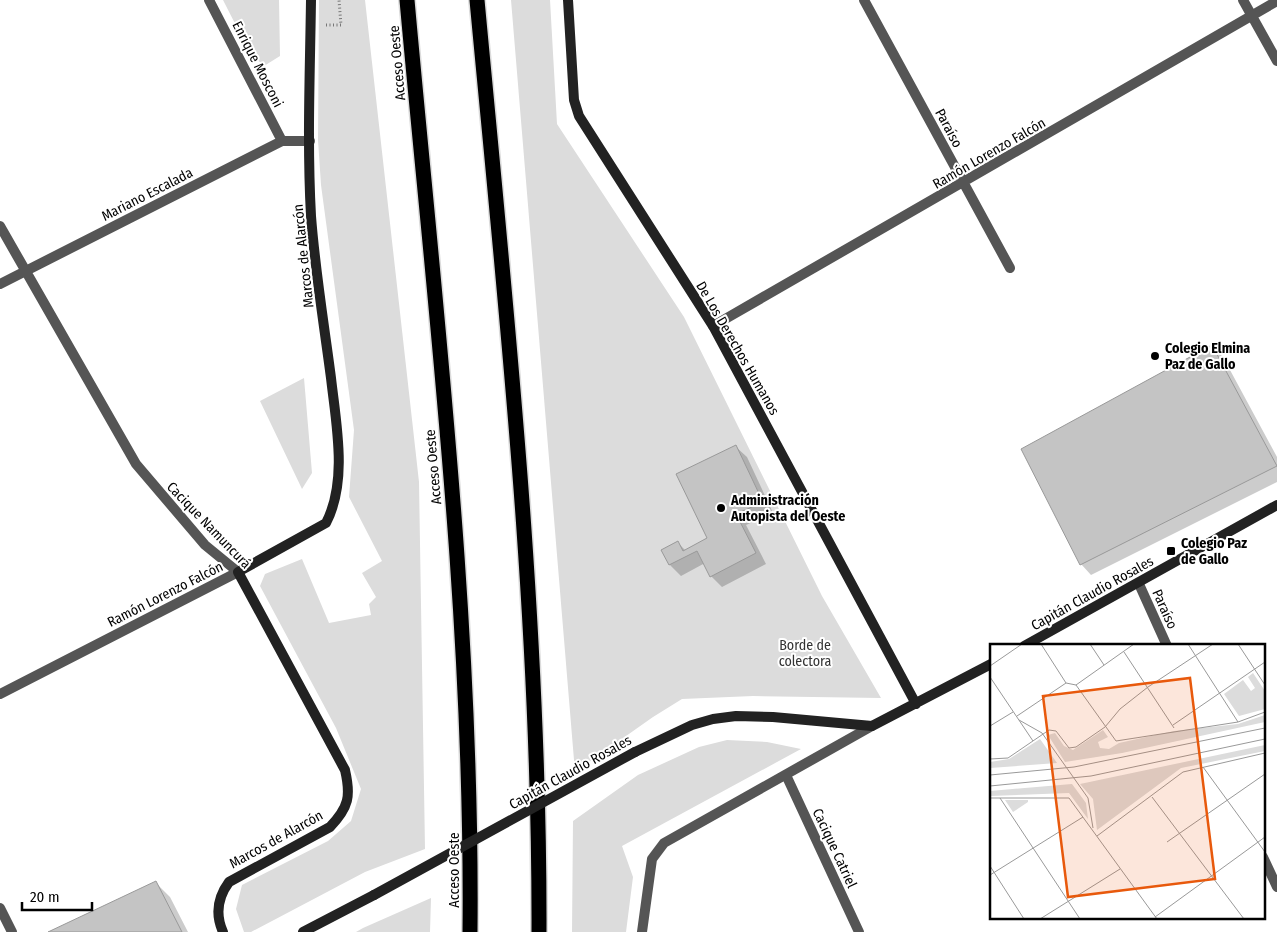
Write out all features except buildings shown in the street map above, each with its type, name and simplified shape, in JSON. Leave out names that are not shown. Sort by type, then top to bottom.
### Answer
[{"type":"highway","name":"Acceso Oeste","points":[[407,0],[451,488],[461,630],[470,794],[470,932]]},
{"type":"highway","points":[[477,0],[522,495],[535,695],[539,932]]},
{"type":"street","name":"Enrique Mosconi","points":[[209,0],[282,141]]},
{"type":"street","name":"Marcos de Alarcón","points":[[311,0],[310,141],[312,217],[338,444],[338,481],[334,509]]},
{"type":"street","name":"De Los Derechos Humanos","points":[[568,0],[574,100],[579,116],[713,326],[916,704]]},
{"type":"street","name":"Paraíso","points":[[864,0],[1010,268]]},
{"type":"street","points":[[1243,0],[1277,61]]},
{"type":"street","name":"Ramón Lorenzo Falcón","points":[[713,326],[1277,1]]},
{"type":"street","name":"Mariano Escalada","points":[[0,284],[282,141],[310,141]]},
{"type":"street","name":"Cacique Namuncurá","points":[[0,226],[136,464],[204,544],[238,572],[345,770],[349,786],[348,800]]},
{"type":"street","name":"Capitán Claudio Rosales","points":[[1028,644],[1277,506]]},
{"type":"street","name":"Ramón Lorenzo Falcón","points":[[0,694],[315,531],[326,523],[334,509]]},
{"type":"street","name":"Paraíso","points":[[1139,584],[1166,644]]},
{"type":"street","points":[[642,932],[652,859],[657,850],[672,838],[872,726],[990,665]]},
{"type":"street","name":"Capitán Claudio Rosales","points":[[303,932],[635,752],[692,725],[713,719],[736,716],[763,716],[872,726]]},
{"type":"street","name":"Cacique Catriel","points":[[786,775],[859,932]]},
{"type":"street","name":"Marcos de Alarcón","points":[[223,932],[218,921],[218,905],[222,892],[230,882],[330,827],[343,814],[348,800]]},
{"type":"street","points":[[1264,859],[1277,887]]},
{"type":"street","points":[[0,908],[12,932]]},
{"type":"path","points":[[310,26],[341,25],[339,0]]},
{"type":"green space","points":[[223,0],[279,0],[280,56],[264,66],[250,53]]},
{"type":"green space","points":[[319,0],[365,0],[419,482],[425,849],[365,872],[251,932],[244,932],[236,909],[242,885],[328,841],[351,821],[361,789],[336,728],[260,586],[265,574],[302,559],[329,623],[371,615],[369,604],[376,597],[362,573],[382,561],[349,497],[354,430],[321,185],[318,140]]},
{"type":"green space","name":"Borde de colectora","points":[[511,0],[550,0],[557,124],[684,317],[822,596],[881,698],[753,696],[682,699],[575,772]]},
{"type":"green space","points":[[304,378],[312,473],[302,489],[260,401]]},
{"type":"green space","points":[[727,740],[767,742],[801,749],[622,846],[633,877],[626,932],[572,932],[573,821],[638,775],[699,747]]},
{"type":"green space","points":[[431,898],[430,932],[356,932],[363,928]]},
{"type":"place","name":"Colegio Elmina Paz de Gallo","points":[[1155,356]]},
{"type":"place","name":"Administración Autopista del Oeste","points":[[721,508]]},
{"type":"place","name":"Colegio Paz de Gallo","points":[[1171,551]]}]
